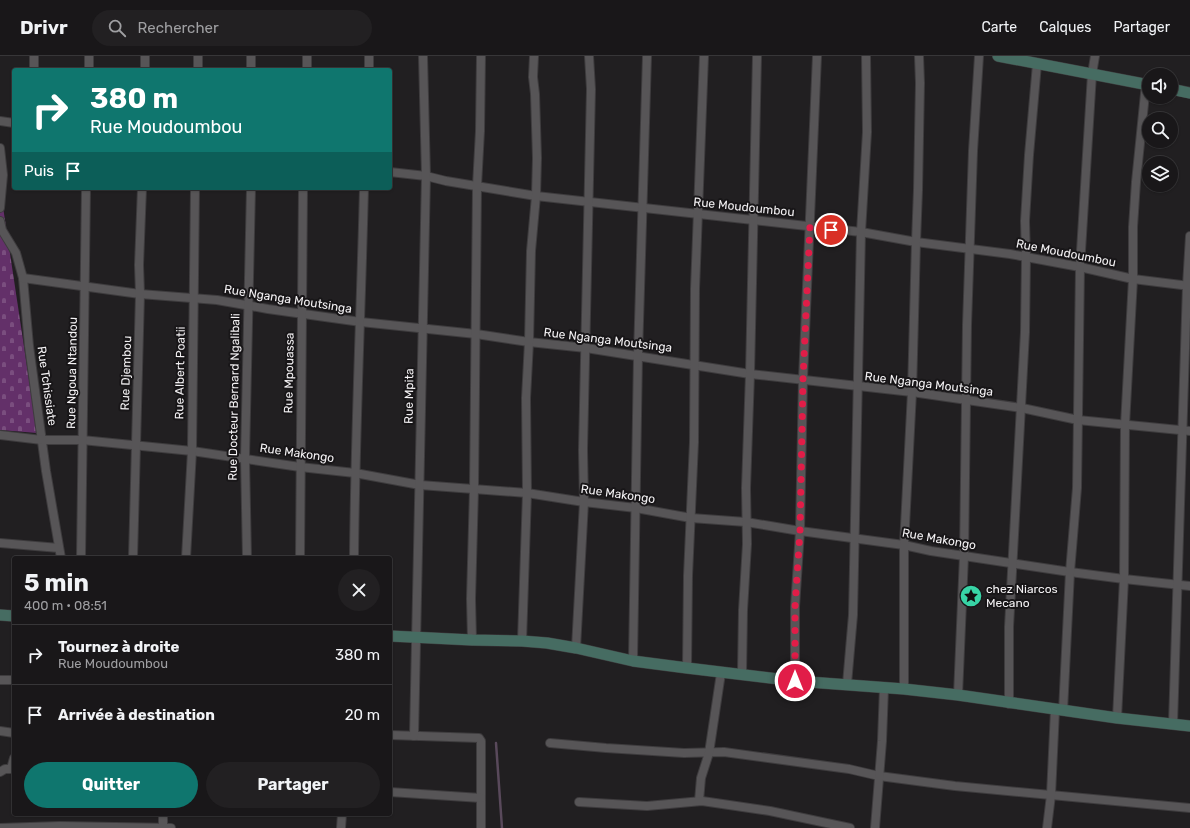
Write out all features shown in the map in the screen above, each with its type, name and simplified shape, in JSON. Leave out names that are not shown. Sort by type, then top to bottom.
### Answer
[{"type":"street","points":[[34,56],[34,68]]},
{"type":"street","points":[[88,56],[88,68]]},
{"type":"street","points":[[145,56],[145,68]]},
{"type":"street","points":[[198,56],[198,68]]},
{"type":"street","points":[[251,56],[251,68]]},
{"type":"street","points":[[307,56],[307,68]]},
{"type":"street","points":[[369,56],[369,68]]},
{"type":"street","name":"Rue Mpita","points":[[414,736],[426,176],[423,56]]},
{"type":"street","points":[[472,640],[471,599],[474,489],[477,186],[480,131],[481,56]]},
{"type":"street","points":[[522,641],[527,492],[526,398],[530,342],[531,251],[536,196],[537,158],[533,77],[534,56]]},
{"type":"street","points":[[576,648],[584,502],[583,450],[591,89],[589,56]]},
{"type":"street","points":[[632,661],[638,355],[647,56]]},
{"type":"street","points":[[687,668],[688,576],[694,442],[694,364],[698,214],[704,56]]},
{"type":"street","points":[[742,674],[743,610],[747,544],[746,488],[757,56]]},
{"type":"street","points":[[795,681],[795,607],[800,531],[803,379],[817,56]]},
{"type":"street","points":[[847,684],[854,615],[861,232],[867,132],[866,56]]},
{"type":"street","points":[[904,689],[904,545],[912,392],[918,190],[920,83],[919,56]]},
{"type":"street","points":[[958,695],[964,556],[967,325],[971,248],[973,151],[979,56]]},
{"type":"street","points":[[998,56],[1020,58],[1037,64],[1142,84]]},
{"type":"street","points":[[1047,828],[1059,710],[1077,488],[1080,266],[1092,74],[1095,56]]},
{"type":"street","points":[[1009,704],[1009,627],[1025,332],[1025,222],[1037,64]]},
{"type":"street","points":[[1178,90],[1190,93]]},
{"type":"street","points":[[1117,718],[1124,579],[1125,425],[1133,279],[1133,226],[1135,189],[1145,104]]},
{"type":"street","points":[[0,121],[12,123]]},
{"type":"street","points":[[0,148],[3,175],[0,208]]},
{"type":"street","name":"Rue Moudoumbou","points":[[392,172],[426,176],[536,196],[861,232],[916,242],[971,248],[1026,257],[1080,266],[1133,279],[1188,286]]},
{"type":"street","name":"Rue Ngoua Ntandou","points":[[81,556],[86,190]]},
{"type":"street","name":"Rue Djembou","points":[[134,556],[140,294],[139,265],[142,190]]},
{"type":"street","name":"Rue Albert Poatii","points":[[186,556],[192,451],[195,190]]},
{"type":"street","name":"Rue Docteur Bernard Ngalibali","points":[[247,556],[244,458],[251,190]]},
{"type":"street","name":"Rue Mpouassa","points":[[300,556],[303,190]]},
{"type":"street","points":[[354,556],[355,473],[361,322],[364,190]]},
{"type":"street","name":"Rue Tchissiate","points":[[0,221],[2,230],[16,253],[23,278],[29,346],[46,471],[61,556]]},
{"type":"street","points":[[1173,724],[1178,585],[1187,430],[1188,286],[1190,236]]},
{"type":"street","name":"Rue Nganga Moutsinga","points":[[23,278],[140,294],[217,300],[247,306],[422,330],[476,334],[586,348],[638,355],[750,374],[912,392],[1022,408],[1078,420],[1187,430]]},
{"type":"street","name":"Rue Makongo","points":[[0,435],[42,440],[82,440],[192,451],[300,467],[355,473],[420,485],[527,492],[584,502],[636,508],[691,518],[746,522],[904,545],[931,551],[1012,562],[1070,572],[1190,586]]},
{"type":"street","points":[[0,543],[59,548]]},
{"type":"street","points":[[0,615],[12,616]]},
{"type":"street","points":[[392,636],[522,641],[576,648],[632,661],[721,673],[958,695],[1009,704],[1190,726]]},
{"type":"street","points":[[699,801],[701,778],[709,753],[721,673]]},
{"type":"street","points":[[0,680],[12,680]]},
{"type":"street","points":[[875,828],[884,688]]},
{"type":"street","points":[[0,731],[12,733]]},
{"type":"street","points":[[392,735],[479,738],[481,741],[481,828]]},
{"type":"street","points":[[550,742],[606,748],[684,753],[724,752],[849,769],[879,776],[955,786],[1190,808]]},
{"type":"street","points":[[0,772],[5,769],[12,769]]},
{"type":"street","points":[[392,792],[481,798]]},
{"type":"street","points":[[579,802],[647,806],[699,801],[770,811],[850,828]]},
{"type":"street","points":[[0,828],[60,826],[166,828],[163,816]]},
{"type":"street","points":[[341,828],[342,816]]},
{"type":"green space","points":[[0,187],[37,433],[0,430]]},
{"type":"waterway","points":[[496,743],[502,828]]},
{"type":"place","name":"chez Niarcos Mecano","points":[[971,596]]},
{"type":"route","points":[[795,681],[795,607],[800,531],[803,379],[810,226],[831,230]]}]
